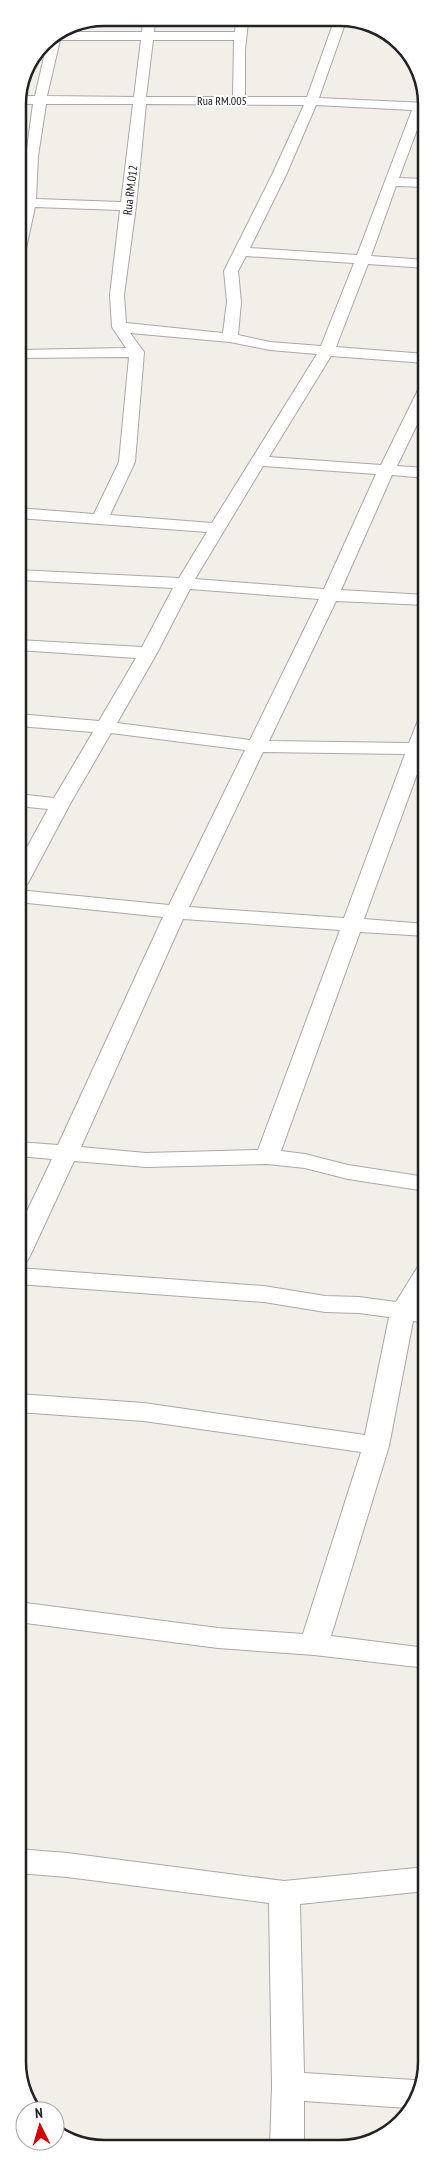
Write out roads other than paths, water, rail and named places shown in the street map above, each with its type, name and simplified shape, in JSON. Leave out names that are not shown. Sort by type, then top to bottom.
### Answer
[{"type":"street","points":[[239,100],[241,26]]},
{"type":"street","points":[[230,338],[234,302],[231,271],[279,175],[312,101],[338,26]]},
{"type":"street","points":[[71,34],[148,29],[240,36]]},
{"type":"street","name":"Rua RM.012","points":[[119,327],[117,295],[129,206],[148,29]]},
{"type":"street","points":[[26,188],[40,100],[52,47]]},
{"type":"street","name":"Rua RM.005","points":[[26,100],[312,101],[418,107]]},
{"type":"street","points":[[26,868],[60,804],[148,653],[184,582],[327,350],[363,259],[390,182],[418,116]]},
{"type":"street","points":[[26,156],[32,156]]},
{"type":"street","points":[[390,182],[418,183]]},
{"type":"street","points":[[26,204],[129,206]]},
{"type":"street","points":[[240,251],[418,263]]},
{"type":"street","points":[[119,327],[230,338],[270,346],[418,358]]},
{"type":"street","points":[[100,519],[127,462],[137,352],[119,327]]},
{"type":"street","points":[[26,354],[137,352]]},
{"type":"street","points":[[26,1239],[113,1054],[176,912],[330,595],[386,471],[418,406]]},
{"type":"street","points":[[258,461],[418,473]]},
{"type":"street","points":[[26,514],[217,528]]},
{"type":"street","points":[[26,575],[184,582],[330,595],[418,600]]},
{"type":"street","points":[[26,646],[148,653]]},
{"type":"street","points":[[26,721],[104,727],[256,746],[418,748]]},
{"type":"street","points":[[267,1157],[353,924],[418,756]]},
{"type":"street","points":[[26,801],[60,804]]},
{"type":"street","points":[[26,897],[176,912],[418,929]]},
{"type":"street","points":[[26,1150],[146,1160],[267,1157],[305,1161],[348,1172],[418,1183]]},
{"type":"street","points":[[26,1277],[264,1294],[325,1304],[359,1305],[414,1314]]},
{"type":"street","points":[[314,1645],[376,1446],[418,1301]]},
{"type":"street","points":[[26,1404],[144,1412],[312,1435],[376,1446]]},
{"type":"street","points":[[26,1613],[218,1638],[314,1645],[418,1657]]},
{"type":"street","points":[[26,1862],[67,1865],[284,1893],[418,1880]]},
{"type":"street","points":[[284,1893],[288,2086],[286,2140]]},
{"type":"street","points":[[288,2086],[411,2094]]}]
